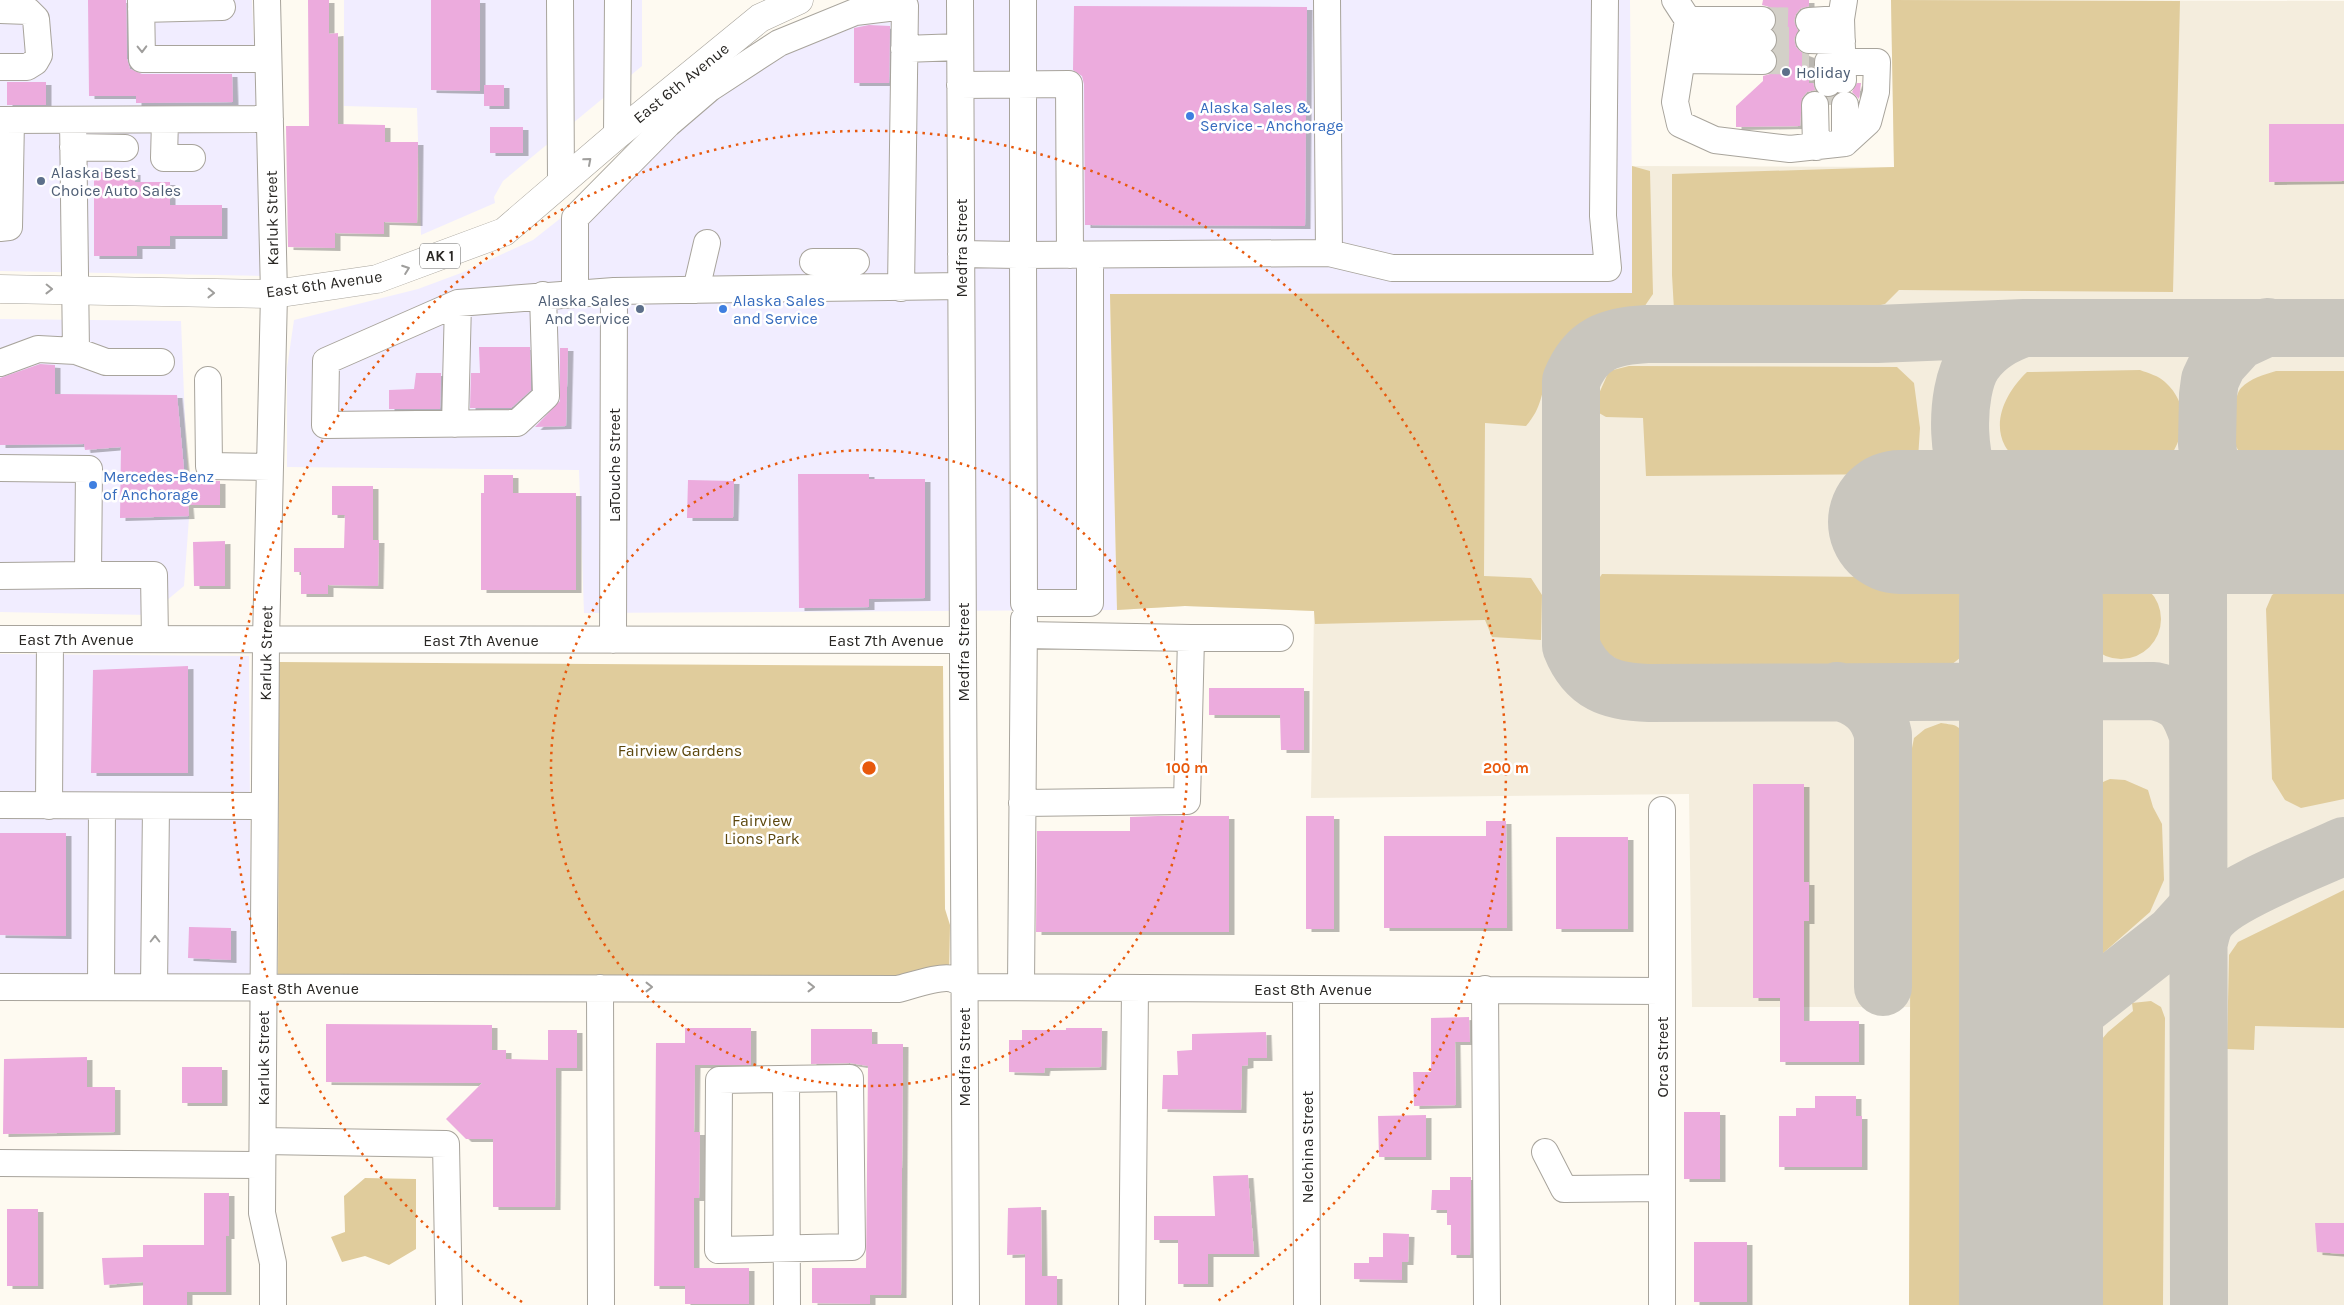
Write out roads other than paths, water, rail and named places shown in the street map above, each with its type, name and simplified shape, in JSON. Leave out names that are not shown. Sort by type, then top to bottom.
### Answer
[{"type":"highway","name":"East 6th Avenue","points":[[0,289],[274,294],[377,279],[504,232],[617,135],[760,18],[799,0]]},
{"type":"street","name":"Karluk Street","points":[[267,0],[274,294],[266,640],[262,1213],[273,1263],[273,1305]]},
{"type":"street","points":[[560,0],[562,184]]},
{"type":"street","points":[[617,135],[618,0]]},
{"type":"street","name":"Medfra Street","points":[[960,0],[966,1305]]},
{"type":"street","points":[[1021,987],[1024,635],[1023,0]]},
{"type":"street","points":[[1327,0],[1329,253]]},
{"type":"street","points":[[961,254],[1329,253],[1392,268],[1608,268],[1603,216],[1606,0]]},
{"type":"street","points":[[222,8],[141,4],[142,59],[268,59]]},
{"type":"street","points":[[575,292],[575,218],[668,124],[710,88],[779,43],[855,12],[905,6],[901,288]]},
{"type":"street","points":[[0,10],[28,11],[36,19],[39,55],[35,62],[27,67],[0,67]]},
{"type":"street","points":[[1683,30],[1763,40],[1683,30]]},
{"type":"street","points":[[1683,30],[1675,102],[1680,124],[1715,140],[1790,149],[1830,145],[1868,122],[1876,92],[1877,62],[1828,62],[1830,145]]},
{"type":"street","points":[[904,49],[960,47]]},
{"type":"street","points":[[960,85],[1069,84],[1080,255],[1090,604],[1024,603]]},
{"type":"street","points":[[0,228],[9,228],[6,120],[270,119]]},
{"type":"street","points":[[73,120],[76,351]]},
{"type":"street","points":[[165,120],[164,158],[192,158]]},
{"type":"street","points":[[73,147],[125,148]]},
{"type":"street","points":[[696,290],[707,243]]},
{"type":"street","points":[[813,262],[856,262]]},
{"type":"street","points":[[543,295],[546,396],[517,423],[325,425],[326,361],[458,303],[543,295],[575,292],[961,286]]},
{"type":"street","name":"LaTouche Street","points":[[613,640],[614,291]]},
{"type":"street","points":[[455,424],[458,303]]},
{"type":"street","points":[[0,363],[38,350],[76,351],[106,362],[161,362]]},
{"type":"street","points":[[208,380],[208,466],[270,466]]},
{"type":"street","points":[[0,468],[89,469],[88,575]]},
{"type":"street","points":[[0,576],[154,576],[155,639]]},
{"type":"street","points":[[1024,635],[1280,638]]},
{"type":"street","points":[[1022,803],[1187,801],[1191,638]]},
{"type":"street","name":"East 7th Avenue","points":[[0,639],[962,640]]},
{"type":"street","points":[[49,806],[50,639]]},
{"type":"street","points":[[0,806],[264,806]]},
{"type":"street","points":[[101,987],[102,806]]},
{"type":"street","points":[[154,987],[156,806]]},
{"type":"street","name":"Orca Street","points":[[1662,810],[1662,1305]]},
{"type":"street","name":"East 8th Avenue","points":[[0,987],[898,989],[930,980],[952,978],[964,987],[1662,990]]},
{"type":"street","points":[[600,988],[602,1305]]},
{"type":"street","points":[[1132,1305],[1135,988]]},
{"type":"street","name":"Nelchina Street","points":[[1306,989],[1307,1305]]},
{"type":"street","points":[[1485,990],[1487,1305]]},
{"type":"street","points":[[850,1078],[852,1247],[718,1250],[718,1080],[786,1079],[850,1078]]},
{"type":"street","points":[[786,1079],[787,1305]]},
{"type":"street","points":[[0,1163],[446,1144],[449,1305]]},
{"type":"street","points":[[1545,1152],[1564,1189],[1662,1188]]},
{"type":"tunnel","points":[[1762,20],[1809,21]]},
{"type":"tunnel","points":[[1763,40],[1809,40]]},
{"type":"tunnel","points":[[1763,61],[1809,62]]},
{"type":"tunnel","points":[[1828,83],[1828,105]]},
{"type":"place","name":"Holiday","points":[[1786,72]]},
{"type":"place","name":"Alaska Sales & Service - Anchorage","points":[[1190,116]]},
{"type":"place","name":"Alaska Best Choice Auto Sales","points":[[41,181]]},
{"type":"place","name":"Alaska Sales And Service","points":[[640,309]]},
{"type":"place","name":"Alaska Sales and Service","points":[[723,309]]},
{"type":"place","name":"Mercedes-Benz of Anchorage","points":[[93,485]]},
{"type":"park label","name":"Fairview Gardens","points":[[680,750]]},
{"type":"park label","name":"Fairview Lions Park","points":[[762,829]]}]
